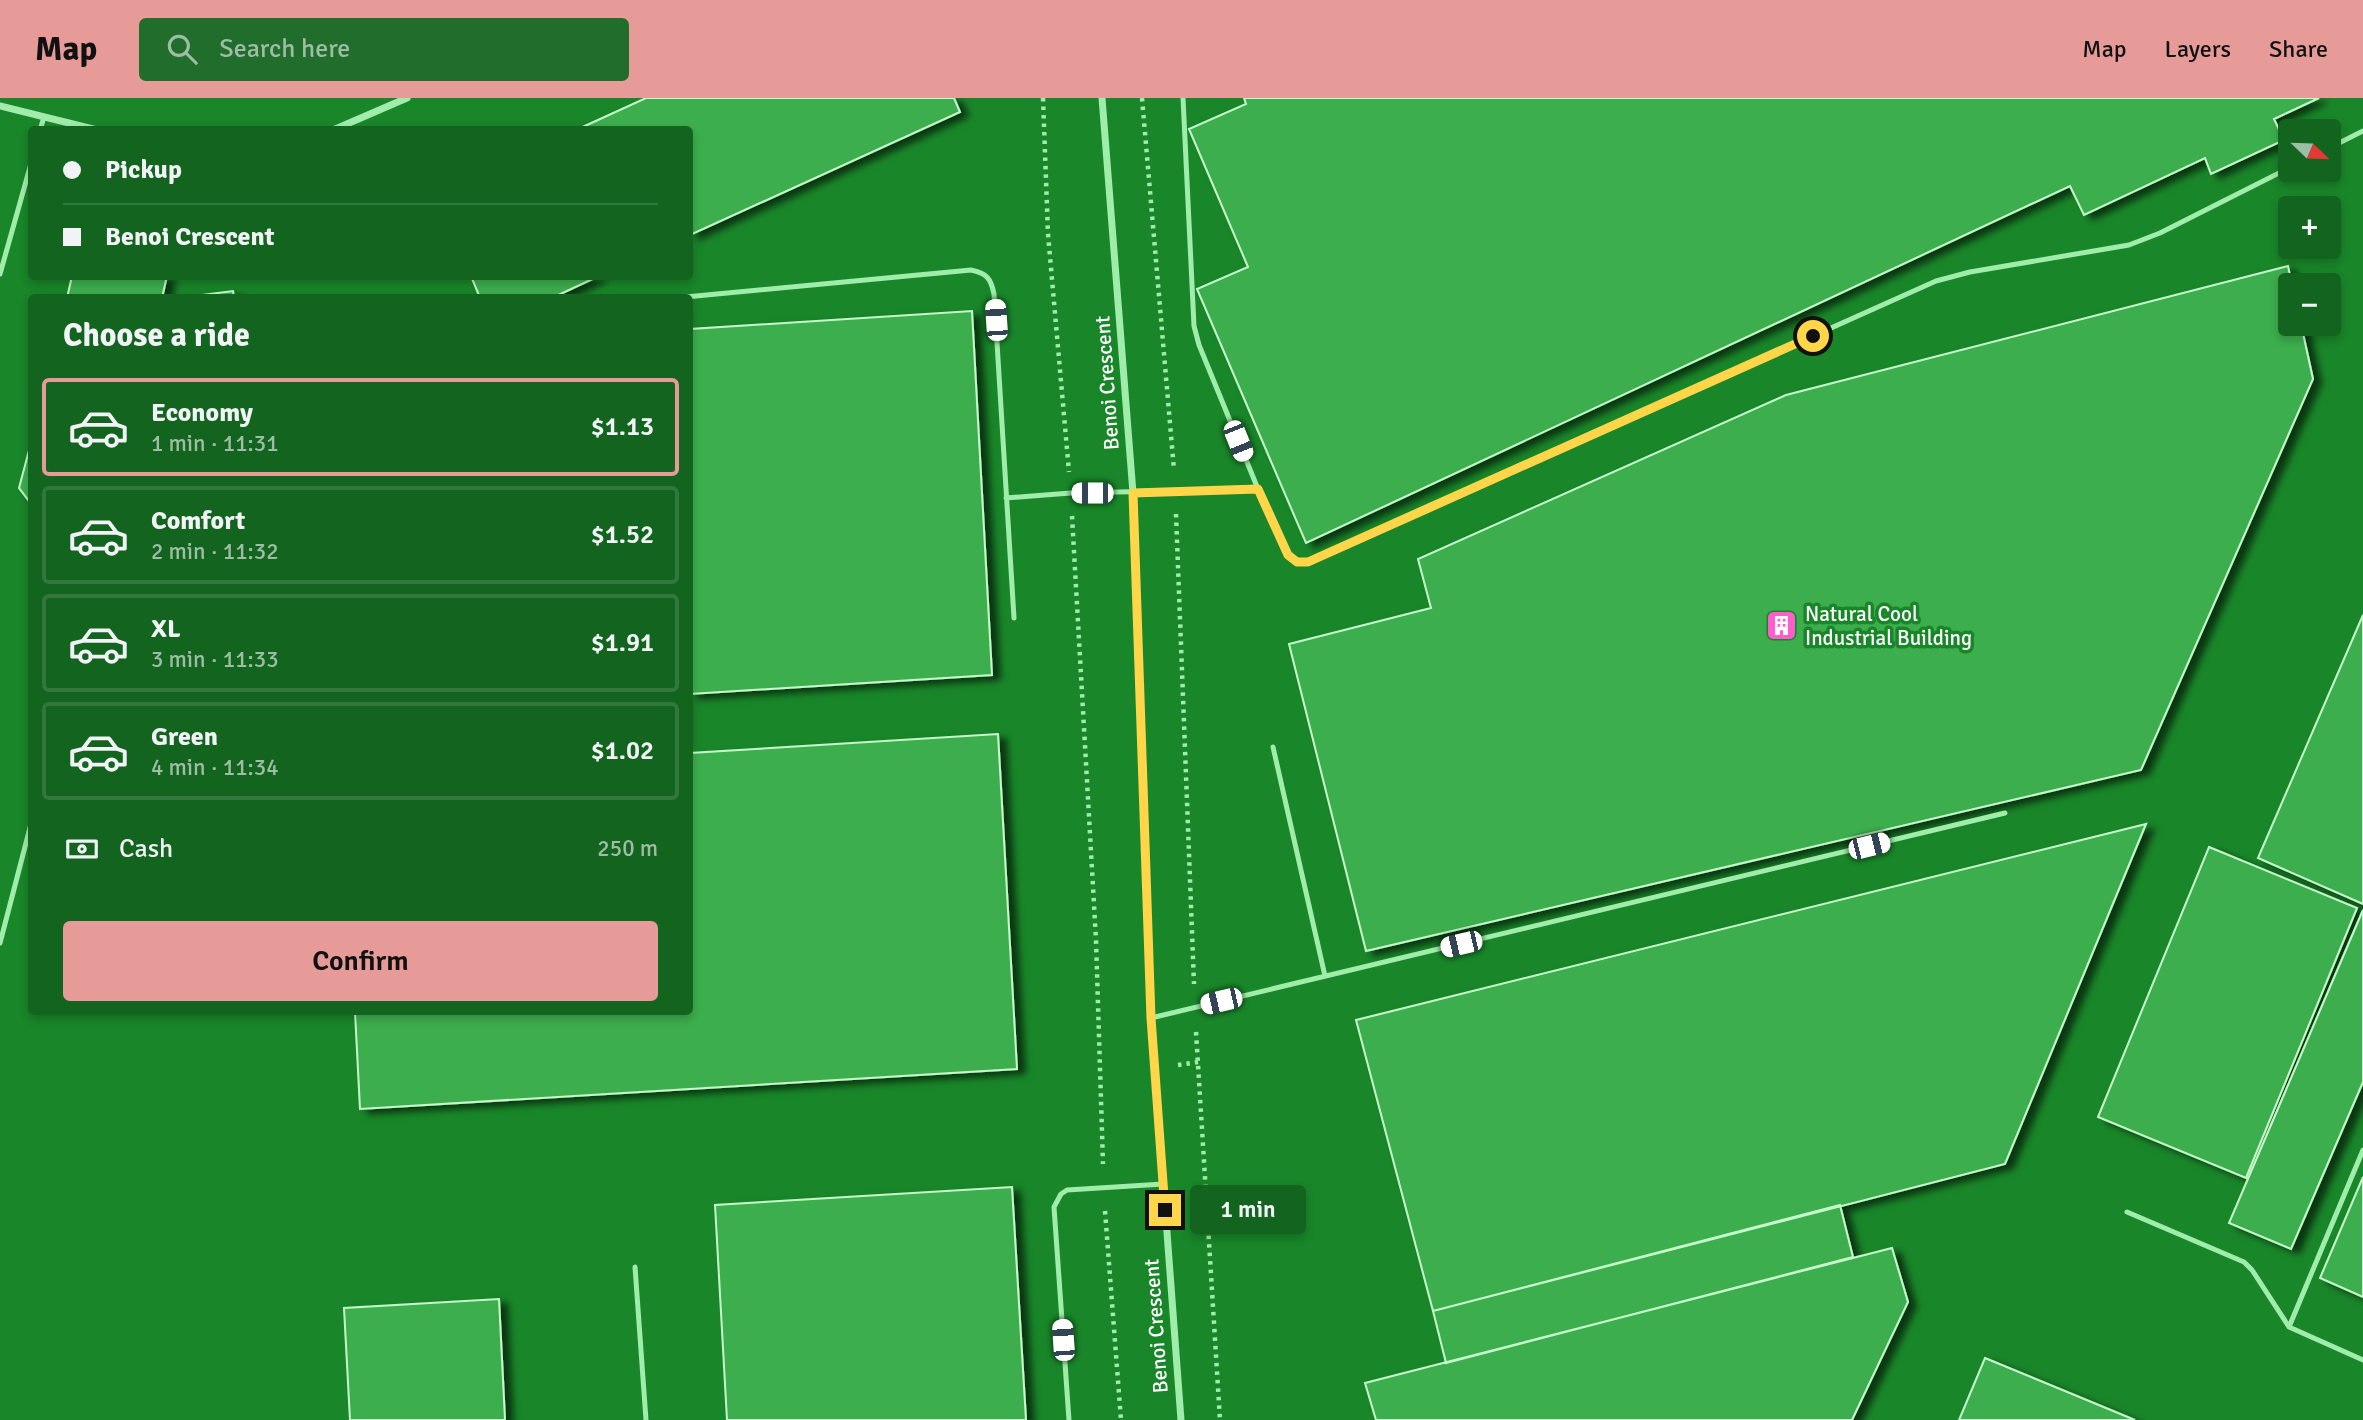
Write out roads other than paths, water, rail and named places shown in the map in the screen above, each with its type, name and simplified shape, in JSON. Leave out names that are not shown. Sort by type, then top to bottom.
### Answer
[{"type":"street","points":[[343,126],[407,98]]},
{"type":"street","name":"Benoi Crescent","points":[[1102,98],[1133,493],[1151,1018],[1181,1420]]},
{"type":"street","points":[[0,106],[81,126]]},
{"type":"lane","points":[[1183,98],[1194,326],[1199,345],[1258,489],[1288,555],[1297,562],[1308,562],[1936,281],[1970,272],[2129,245],[2160,233],[2278,174]]},
{"type":"lane","points":[[41,126],[44,117]]},
{"type":"lane","points":[[2342,142],[2363,131]]},
{"type":"lane","points":[[0,274],[28,174]]},
{"type":"lane","points":[[693,296],[971,270],[983,272],[992,281],[1014,618]]},
{"type":"lane","points":[[1006,498],[1258,489]]},
{"type":"lane","points":[[1273,747],[1325,976]]},
{"type":"lane","points":[[1151,1018],[2006,813]]},
{"type":"lane","points":[[0,943],[28,835]]},
{"type":"lane","points":[[2289,1327],[2363,1150]]},
{"type":"lane","points":[[1069,1420],[1054,1207],[1061,1194],[1067,1190],[1163,1184]]},
{"type":"lane","points":[[2127,1212],[2244,1262],[2289,1327],[2363,1360]]},
{"type":"lane","points":[[635,1267],[646,1420]]},
{"type":"place","name":"Natural Cool Industrial Building","points":[[1782,626]]}]
